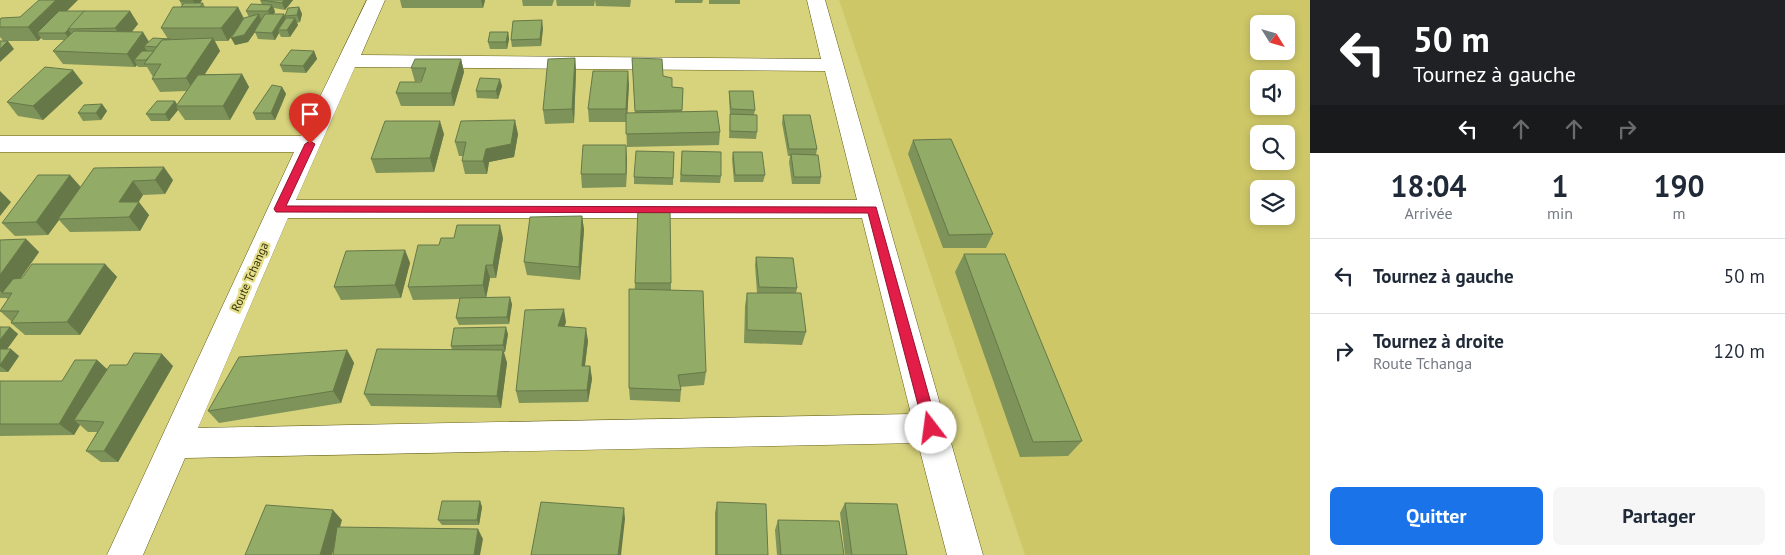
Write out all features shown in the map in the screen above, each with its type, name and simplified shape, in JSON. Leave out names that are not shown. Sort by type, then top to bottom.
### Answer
[{"type":"street","name":"Route Tchanga","points":[[125,555],[376,0]]},
{"type":"street","points":[[816,0],[965,555]]},
{"type":"street","points":[[348,61],[833,65]]},
{"type":"street","points":[[0,144],[310,144]]},
{"type":"street","points":[[280,209],[872,209]]},
{"type":"street","points":[[176,443],[931,428]]},
{"type":"shaded area","points":[[839,0],[1310,0],[1310,555],[1025,555]]},
{"type":"building","points":[[39,0],[56,0],[28,27],[0,27],[1,18],[20,17]]},
{"type":"building","points":[[261,0],[284,0],[282,3]]},
{"type":"building","points":[[184,3],[203,3],[200,7],[181,7]]},
{"type":"building","points":[[251,4],[272,5],[268,11],[246,11]]},
{"type":"building","points":[[173,7],[238,7],[221,28],[161,28]]},
{"type":"building","points":[[299,7],[297,15],[285,16],[288,8]]},
{"type":"building","points":[[59,11],[85,11],[65,33],[37,33]]},
{"type":"building","points":[[84,11],[130,11],[115,28],[68,29]]},
{"type":"building","points":[[259,14],[244,35],[231,38],[244,18]]},
{"type":"building","points":[[265,14],[284,14],[272,33],[254,32]]},
{"type":"building","points":[[286,18],[295,18],[287,30],[278,30]]},
{"type":"building","points":[[542,20],[540,39],[511,40],[513,21]]},
{"type":"building","points":[[74,31],[143,32],[127,54],[53,51]]},
{"type":"building","points":[[490,32],[508,32],[506,42],[488,42]]},
{"type":"building","points":[[153,38],[170,39],[162,40],[156,47],[144,46]]},
{"type":"building","points":[[213,38],[186,78],[152,79],[161,64],[144,64],[162,40]]},
{"type":"building","points":[[0,41],[8,41],[0,49]]},
{"type":"building","points":[[291,50],[314,51],[303,66],[280,65]]},
{"type":"building","points":[[142,51],[154,51],[146,60],[134,60]]},
{"type":"building","points":[[575,58],[572,109],[543,110],[548,59]]},
{"type":"building","points":[[632,58],[662,59],[663,76],[672,78],[672,87],[683,88],[682,110],[635,111]]},
{"type":"building","points":[[415,59],[461,59],[451,93],[396,93],[400,82],[421,82],[426,68],[411,68]]},
{"type":"building","points":[[45,67],[73,70],[33,106],[7,102]]},
{"type":"building","points":[[593,71],[628,71],[626,109],[588,109]]},
{"type":"building","points":[[242,74],[223,106],[176,106],[198,75]]},
{"type":"building","points":[[480,78],[500,79],[496,91],[476,91]]},
{"type":"building","points":[[272,85],[282,87],[271,113],[253,113]]},
{"type":"building","points":[[729,91],[753,91],[755,110],[731,109]]},
{"type":"building","points":[[157,101],[175,101],[165,114],[146,114]]},
{"type":"building","points":[[102,104],[96,113],[78,113],[84,105]]},
{"type":"building","points":[[717,111],[720,132],[626,134],[626,113]]},
{"type":"building","points":[[730,114],[757,115],[757,132],[730,131]]},
{"type":"building","points":[[783,115],[810,115],[817,149],[789,149]]},
{"type":"building","points":[[515,120],[511,144],[486,149],[483,161],[462,161],[466,142],[455,142],[461,121]]},
{"type":"building","points":[[385,121],[440,121],[430,158],[371,159]]},
{"type":"building","points":[[951,139],[993,234],[949,235],[913,140]]},
{"type":"building","points":[[583,145],[626,145],[626,174],[581,174]]},
{"type":"building","points":[[636,151],[674,152],[673,178],[634,177]]},
{"type":"building","points":[[682,151],[721,152],[721,176],[681,175]]},
{"type":"building","points":[[733,152],[762,152],[765,175],[735,175]]},
{"type":"building","points":[[791,154],[818,155],[821,177],[794,177]]},
{"type":"building","points":[[164,167],[155,180],[133,181],[119,202],[139,202],[129,217],[58,219],[94,168]]},
{"type":"building","points":[[38,175],[70,175],[36,222],[2,223]]},
{"type":"building","points":[[638,207],[670,207],[671,283],[635,283]]},
{"type":"building","points":[[582,216],[579,267],[524,262],[530,217]]},
{"type":"building","points":[[457,225],[500,225],[493,265],[486,265],[483,285],[408,287],[418,245],[439,245],[441,238],[454,238]]},
{"type":"building","points":[[26,239],[0,275],[0,240]]},
{"type":"building","points":[[405,250],[395,285],[334,287],[346,251]]},
{"type":"building","points":[[964,254],[1005,254],[1082,441],[1033,442]]},
{"type":"building","points":[[756,257],[793,258],[797,288],[759,287]]},
{"type":"building","points":[[32,264],[105,264],[67,322],[11,323],[19,311],[0,311],[12,293],[2,293],[13,279],[22,278]]},
{"type":"building","points":[[629,289],[703,291],[706,372],[678,375],[681,390],[629,388]]},
{"type":"building","points":[[747,293],[801,293],[806,332],[747,330]]},
{"type":"building","points":[[510,297],[507,317],[456,318],[460,298]]},
{"type":"building","points":[[564,309],[558,326],[586,328],[582,366],[590,366],[587,390],[516,391],[525,310]]},
{"type":"building","points":[[0,327],[10,327],[0,340]]},
{"type":"building","points":[[506,327],[503,345],[451,346],[454,328]]},
{"type":"building","points":[[0,349],[11,349],[0,365]]},
{"type":"building","points":[[377,349],[503,350],[497,396],[364,394]]},
{"type":"building","points":[[347,350],[333,391],[208,411],[239,357]]},
{"type":"building","points":[[134,353],[162,354],[104,451],[86,451],[104,422],[74,420],[110,365],[127,365]]},
{"type":"building","points":[[75,360],[97,360],[59,424],[0,424],[0,381],[62,381]]},
{"type":"building","points":[[442,501],[480,501],[477,520],[438,520]]},
{"type":"building","points":[[541,502],[624,508],[618,555],[531,555]]},
{"type":"building","points":[[717,502],[766,504],[768,555],[717,555]]},
{"type":"building","points":[[845,503],[897,504],[907,555],[852,555]]},
{"type":"building","points":[[266,505],[333,510],[320,555],[245,555]]},
{"type":"building","points":[[778,520],[839,521],[844,555],[781,555]]},
{"type":"building","points":[[337,527],[478,529],[474,555],[333,555]]},
{"type":"route","points":[[310,144],[280,209],[872,209],[931,428]]}]
